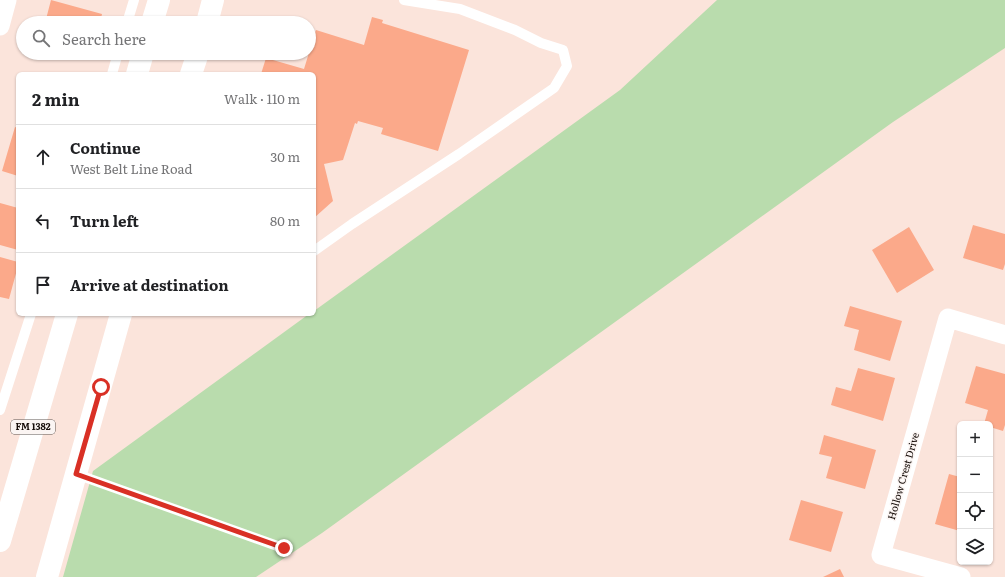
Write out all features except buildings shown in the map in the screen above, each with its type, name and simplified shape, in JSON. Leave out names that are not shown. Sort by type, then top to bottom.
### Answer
[{"type":"main road","points":[[154,16],[159,0]]},
{"type":"main road","points":[[209,16],[213,0]]},
{"type":"main road","points":[[138,72],[141,60]]},
{"type":"main road","points":[[193,72],[196,60]]},
{"type":"main road","name":"FM 1382","points":[[0,541],[65,316]]},
{"type":"main road","points":[[47,577],[120,316]]},
{"type":"street","points":[[0,26],[7,0]]},
{"type":"street","name":"Hollow Crest Drive","points":[[961,577],[881,555],[948,318],[1005,335]]},
{"type":"lane","points":[[129,16],[134,0]]},
{"type":"lane","points":[[316,250],[352,224],[459,154],[554,88],[567,66],[563,50],[541,43],[515,30],[460,9],[404,0]]},
{"type":"lane","points":[[113,72],[116,60]]},
{"type":"lane","points":[[0,410],[30,316]]},
{"type":"lane","points":[[76,474],[284,548]]},
{"type":"green space","points":[[717,0],[1005,0],[1005,48],[893,122],[322,533],[256,577],[63,577],[93,471],[306,316],[316,316],[316,310],[620,90]]},
{"type":"route","points":[[101,387],[76,474],[241,534],[284,548]]}]
